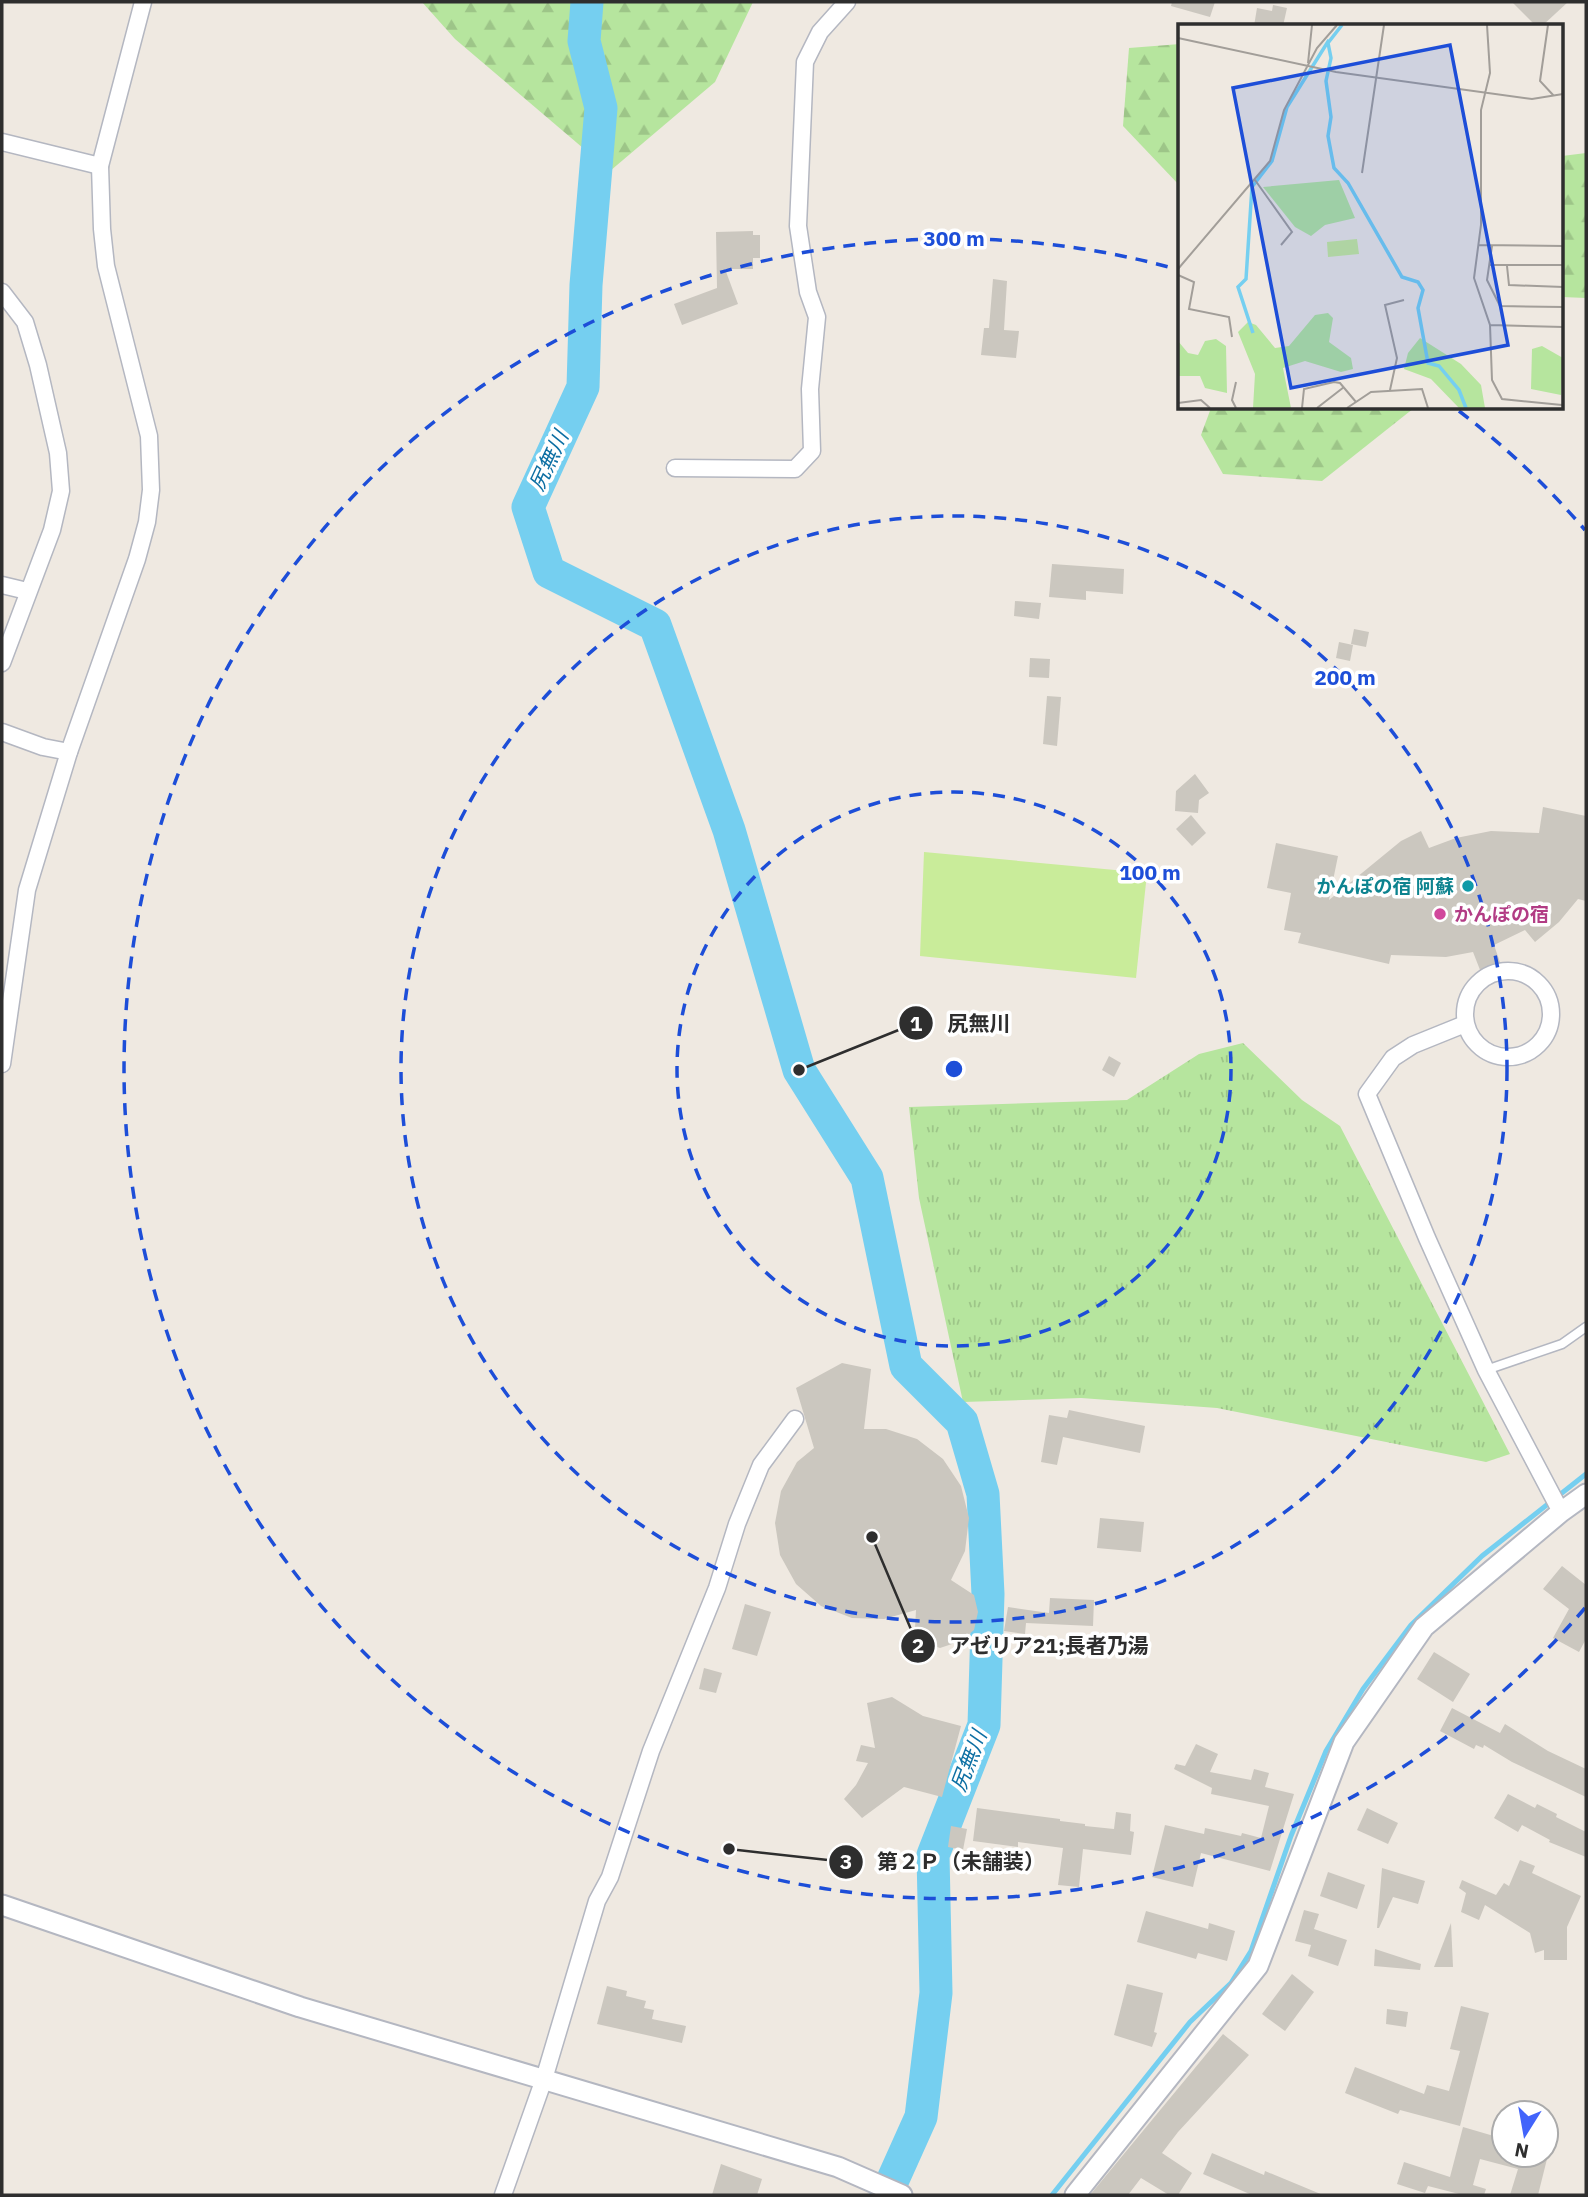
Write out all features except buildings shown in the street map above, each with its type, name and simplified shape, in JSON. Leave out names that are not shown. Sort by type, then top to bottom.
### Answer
[{"type":"street","points":[[2,1064],[27,890],[69,752],[147,522],[151,490],[149,436],[106,266],[100,166],[143,2]]},
{"type":"street","points":[[675,468],[795,469],[812,451],[810,389],[817,317],[808,292],[798,226],[805,62],[820,32],[847,2]]},
{"type":"street","points":[[2,142],[100,166]]},
{"type":"street","points":[[2,292],[26,322],[58,453],[61,491],[52,530],[2,663]]},
{"type":"street","points":[[2,585],[27,591]]},
{"type":"street","points":[[2,732],[43,747],[69,752]]},
{"type":"street","points":[[1501,971],[1516,971],[1540,984],[1552,1010],[1551,1025],[1545,1038],[1535,1048],[1515,1057],[1494,1055],[1481,1048],[1471,1038],[1465,1024],[1464,1010],[1472,990],[1488,975],[1501,971]]},
{"type":"street","points":[[1465,1024],[1413,1045],[1393,1058],[1367,1094],[1486,1370],[1561,1512]]},
{"type":"street","points":[[503,2195],[544,2079],[597,1901],[610,1877],[651,1751],[718,1588],[737,1524],[761,1465],[795,1419]]},
{"type":"street","points":[[1075,2195],[1258,1966],[1343,1742],[1424,1627],[1586,1494]]},
{"type":"street","points":[[2,1905],[300,2007],[838,2167],[902,2195]]},
{"type":"lane","points":[[1486,1370],[1562,1344],[1586,1327]]},
{"type":"green space","points":[[422,2],[753,2],[715,82],[610,171],[455,39]]},
{"type":"green space","points":[[1178,44],[1178,184],[1123,126],[1129,48]]},
{"type":"green space","points":[[1586,153],[1586,298],[1564,297],[1564,156]]},
{"type":"green space","points":[[1210,410],[1411,410],[1322,481],[1223,474],[1201,435]]},
{"type":"green space","points":[[924,852],[1147,873],[1136,978],[920,956]]},
{"type":"green space","points":[[1243,1043],[1302,1100],[1340,1126],[1510,1454],[1486,1462],[1217,1408],[1081,1398],[963,1402],[919,1198],[909,1107],[1127,1100],[1199,1054]]},
{"type":"waterway","name":"尻無川","points":[[587,2],[584,41],[601,108],[586,285],[583,387],[528,507],[549,572],[655,625],[729,830],[799,1070],[867,1178],[906,1366],[962,1422],[983,1494],[988,1594],[984,1725],[933,1855],[936,1993],[921,2117],[886,2195]]},
{"type":"waterway","points":[[1052,2195],[1190,2022],[1231,1983],[1251,1951],[1291,1836],[1326,1751],[1363,1689],[1411,1625],[1482,1556],[1586,1474]]},
{"type":"place","name":"かんぽの宿 阿蘇","points":[[1468,886]]},
{"type":"place","name":"かんぽの宿","points":[[1440,914]]},
{"type":"place","name":"尻無川","points":[[799,1070]]},
{"type":"place","name":"アゼリア21;長者乃湯","points":[[872,1537]]},
{"type":"place","name":"第２Ｐ（未舗装）","points":[[729,1849]]}]
